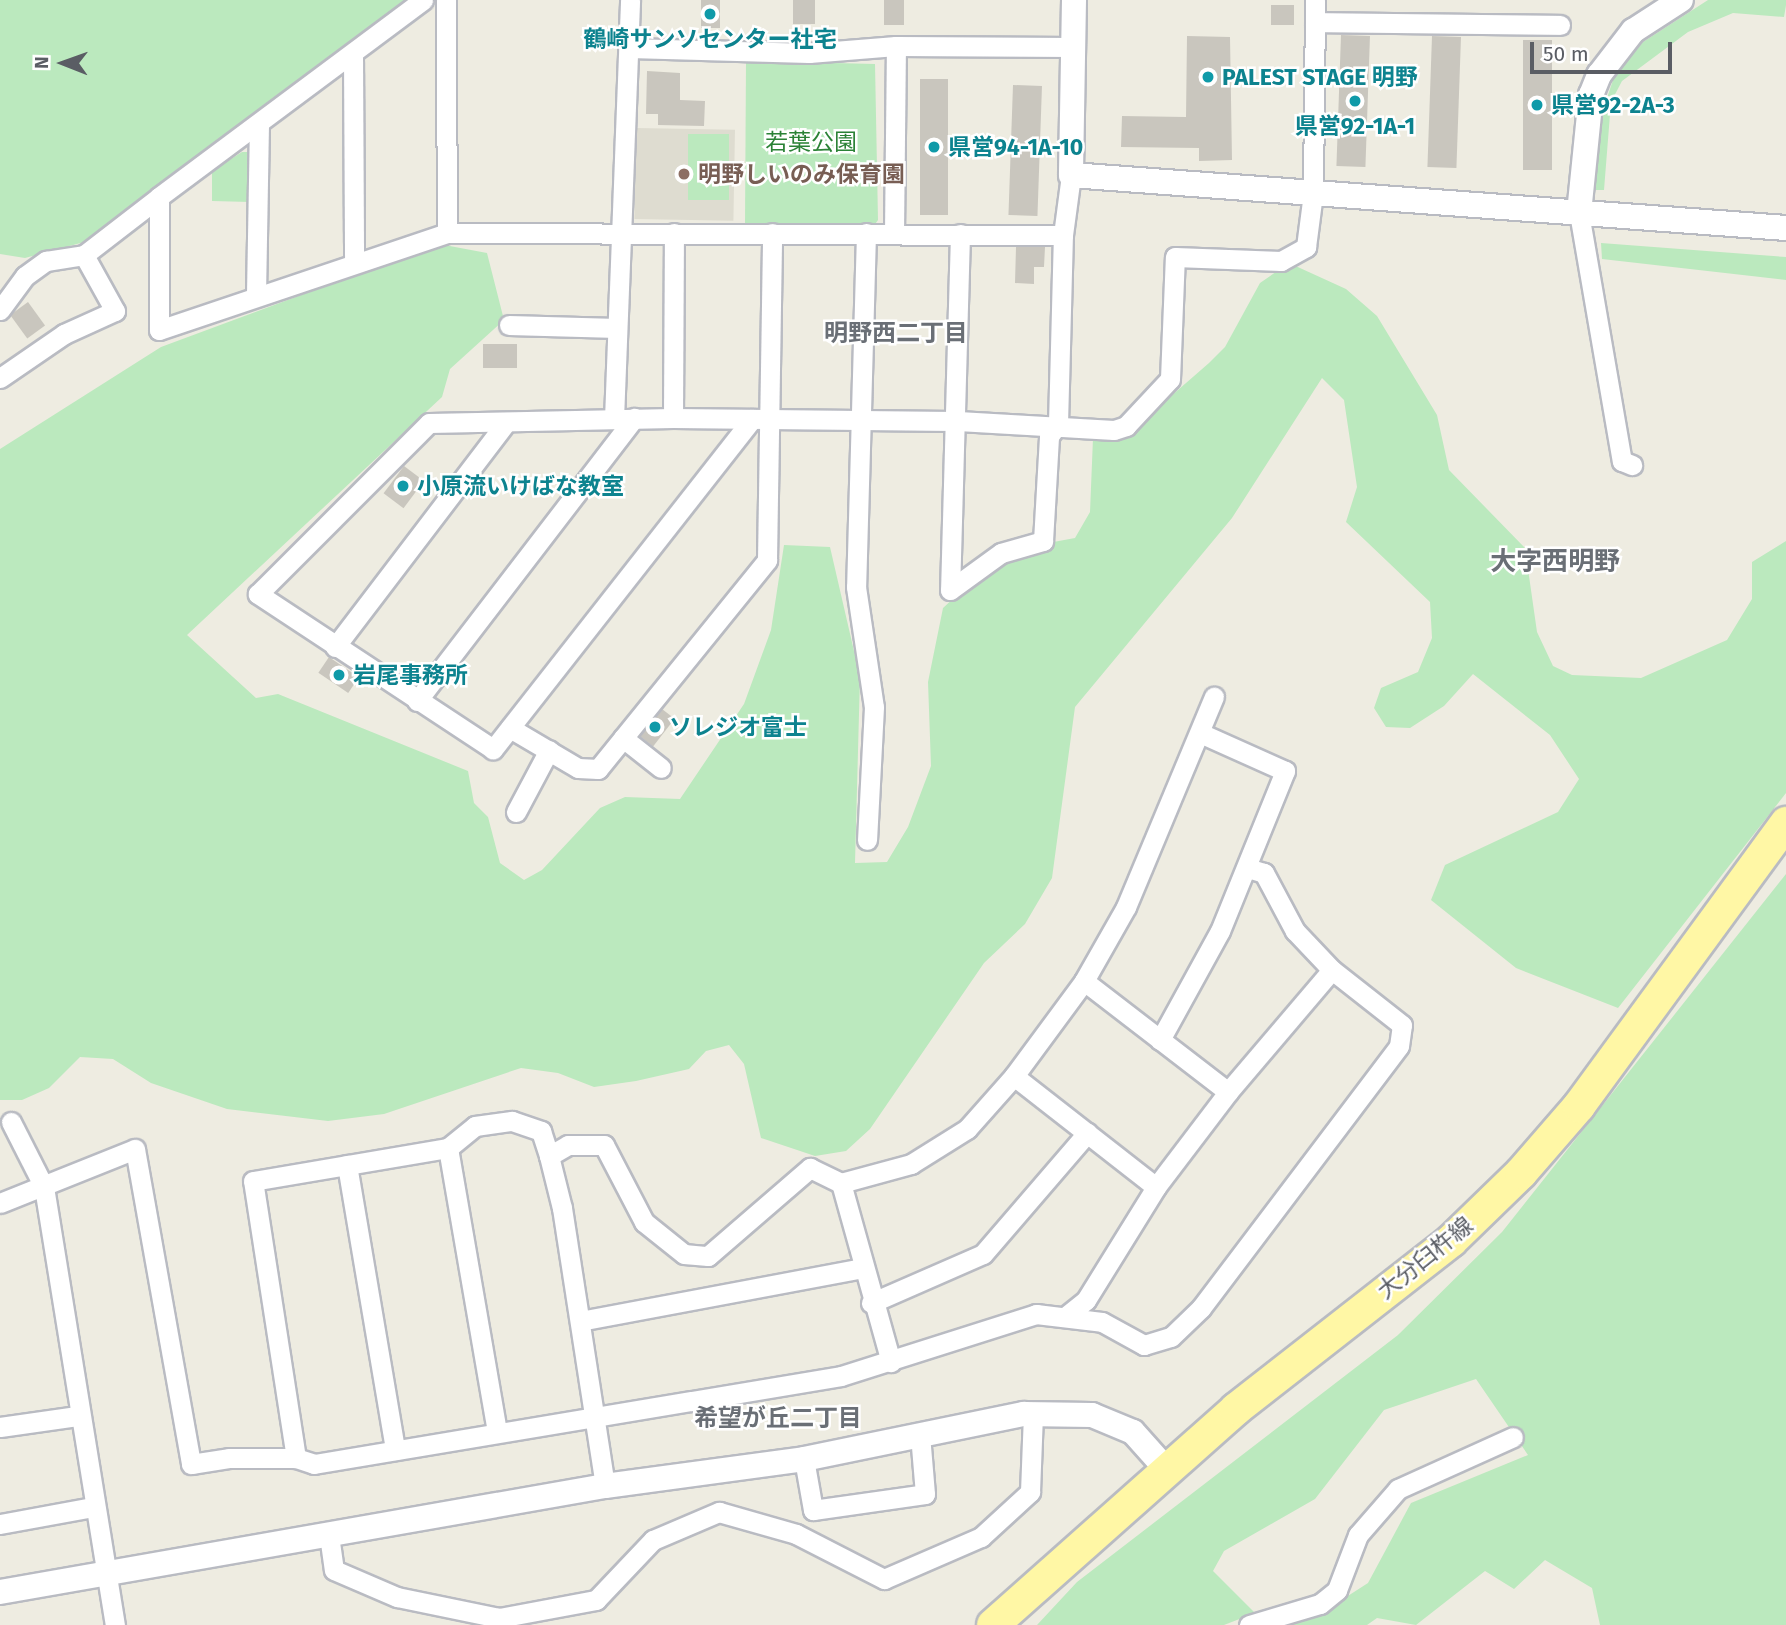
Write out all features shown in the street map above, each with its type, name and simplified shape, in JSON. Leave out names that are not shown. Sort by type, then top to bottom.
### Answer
[{"type":"main road","name":"大分臼杵線","points":[[993,1625],[1166,1469],[1451,1241],[1521,1173],[1579,1106],[1786,823]]},
{"type":"street","points":[[0,310],[25,276],[46,261],[84,255],[423,0]]},
{"type":"street","points":[[446,0],[447,233]]},
{"type":"street","points":[[417,701],[624,418],[617,328],[618,239],[624,233],[630,0]]},
{"type":"street","points":[[960,234],[958,421],[950,590],[1001,553],[1043,541],[1049,436],[1058,424],[1063,235],[1071,175],[1074,0]]},
{"type":"street","points":[[762,419],[493,749],[258,594],[429,423],[505,424],[673,418],[958,421],[1126,426],[1170,379],[1175,257],[1281,261],[1306,247],[1313,193],[1315,0]]},
{"type":"street","points":[[1632,465],[1622,461],[1580,213],[1588,121],[1599,75],[1633,32],[1681,0]]},
{"type":"street","points":[[1315,22],[1560,25]]},
{"type":"street","points":[[629,48],[809,52],[896,46],[1073,47]]},
{"type":"street","points":[[894,233],[896,46]]},
{"type":"street","points":[[353,55],[354,262]]},
{"type":"street","points":[[256,295],[258,125]]},
{"type":"street","points":[[1071,175],[1786,228]]},
{"type":"street","points":[[159,197],[159,330],[256,295],[447,233],[1063,235]]},
{"type":"street","points":[[673,418],[674,233]]},
{"type":"street","points":[[510,729],[578,768],[598,769],[767,561],[762,419],[772,233]]},
{"type":"street","points":[[866,233],[864,420],[856,587],[874,707],[867,840]]},
{"type":"street","points":[[0,378],[64,334],[115,312],[84,255]]},
{"type":"street","points":[[509,325],[617,328]]},
{"type":"street","points":[[335,647],[505,424]]},
{"type":"street","points":[[549,1156],[568,1144],[604,1145],[643,1222],[684,1254],[708,1256],[810,1168],[841,1183],[911,1164],[967,1129],[1014,1076],[1084,981],[1126,907],[1214,697]]},
{"type":"street","points":[[1160,1040],[1248,867],[1285,771],[1200,733]]},
{"type":"street","points":[[623,738],[661,768]]},
{"type":"street","points":[[516,812],[549,750]]},
{"type":"street","points":[[0,1203],[135,1149],[191,1464],[296,1458],[314,1464],[594,1414],[841,1376],[1036,1314],[1102,1322],[1144,1345],[1171,1337],[1201,1308],[1399,1046],[1402,1024],[1332,970],[1296,931],[1264,873],[1248,867]]},
{"type":"street","points":[[1065,1317],[1086,1300],[1157,1187],[1228,1093],[1332,970]]},
{"type":"street","points":[[1084,981],[1228,1093]]},
{"type":"street","points":[[1014,1076],[1157,1187]]},
{"type":"street","points":[[296,1458],[253,1181],[448,1148],[475,1126],[512,1121],[541,1131],[549,1156],[580,1321],[605,1486]]},
{"type":"street","points":[[11,1122],[44,1187],[66,1306],[77,1416],[93,1507],[110,1574],[115,1625]]},
{"type":"street","points":[[871,1303],[983,1254],[1087,1133]]},
{"type":"street","points":[[448,1148],[497,1432]]},
{"type":"street","points":[[347,1165],[395,1450]]},
{"type":"street","points":[[841,1183],[871,1303],[891,1362]]},
{"type":"street","points":[[580,1321],[862,1268]]},
{"type":"street","points":[[0,1592],[605,1486],[804,1459],[1033,1414],[1091,1415],[1132,1432],[1166,1469]]},
{"type":"street","points":[[329,1535],[334,1570],[397,1597],[499,1618],[596,1600],[653,1540],[719,1512],[796,1534],[884,1579],[981,1537],[1030,1492],[1033,1414]]},
{"type":"street","points":[[0,1427],[77,1416]]},
{"type":"street","points":[[804,1459],[813,1510],[925,1494],[920,1435]]},
{"type":"street","points":[[1249,1625],[1320,1604],[1338,1590],[1358,1535],[1398,1489],[1513,1437]]},
{"type":"street","points":[[0,1524],[93,1507]]},
{"type":"shaded area","name":"明野しいのみ保育園","points":[[636,128],[735,130],[733,221],[634,219]]},
{"type":"green space","points":[[0,0],[406,0],[88,241],[25,258],[0,254]]},
{"type":"green space","points":[[1708,0],[1786,0],[1786,5],[1784,17],[1733,13],[1688,32],[1622,81],[1611,102],[1604,190],[1594,190],[1601,116],[1615,74],[1643,42]]},
{"type":"green space","name":"若葉公園","points":[[746,61],[875,64],[878,220],[873,227],[745,223]]},
{"type":"green space","points":[[688,134],[729,134],[729,200],[688,200]]},
{"type":"green space","points":[[242,152],[253,152],[250,202],[212,201],[212,171]]},
{"type":"green space","points":[[1601,243],[1786,257],[1786,280],[1602,259]]},
{"type":"green space","points":[[439,244],[487,253],[504,320],[450,369],[442,397],[187,635],[256,698],[278,694],[468,771],[474,803],[488,817],[500,863],[524,880],[542,870],[600,808],[625,797],[680,799],[744,704],[771,630],[784,545],[830,547],[860,677],[855,863],[887,862],[908,827],[931,766],[928,682],[943,608],[984,570],[1048,543],[1075,538],[1090,512],[1093,438],[1132,430],[1209,363],[1225,347],[1260,283],[1289,263],[1346,289],[1377,316],[1437,415],[1449,470],[1525,548],[1537,632],[1553,666],[1572,675],[1641,678],[1727,640],[1752,599],[1752,562],[1786,541],[1786,793],[1618,1008],[1516,968],[1431,900],[1445,865],[1558,812],[1579,779],[1550,735],[1473,674],[1444,706],[1410,728],[1386,727],[1374,708],[1381,688],[1418,672],[1432,638],[1430,602],[1346,522],[1357,487],[1344,400],[1322,378],[1232,518],[1075,707],[1052,878],[1025,924],[984,963],[870,1129],[846,1151],[815,1156],[761,1138],[744,1064],[729,1045],[706,1051],[689,1069],[636,1081],[594,1087],[558,1073],[521,1068],[384,1114],[328,1121],[227,1109],[151,1083],[113,1059],[80,1057],[49,1088],[22,1100],[0,1100],[0,449],[161,347]]},
{"type":"green space","points":[[1786,874],[1786,1625],[1600,1625],[1592,1588],[1545,1560],[1514,1589],[1485,1571],[1416,1625],[1377,1618],[1367,1625],[1272,1625],[1326,1610],[1368,1583],[1411,1503],[1528,1455],[1476,1379],[1384,1410],[1315,1499],[1224,1551],[1213,1571],[1255,1613],[1224,1625],[1037,1625],[1077,1582],[1398,1335],[1502,1232]]},
{"type":"building","name":"鶴崎サンソセンター社宅","points":[[701,0],[720,0],[720,28],[701,28]]},
{"type":"building","points":[[793,0],[815,0],[815,24],[793,24]]},
{"type":"building","points":[[884,0],[904,0],[904,25],[884,25]]},
{"type":"building","points":[[1271,5],[1294,5],[1294,25],[1271,25]]},
{"type":"building","name":"県営92-1A-1","points":[[1341,35],[1370,36],[1365,167],[1336,166]]},
{"type":"building","name":"PALEST STAGE 明野","points":[[1187,36],[1230,37],[1232,160],[1199,161],[1199,148],[1121,147],[1122,116],[1186,117]]},
{"type":"building","points":[[1432,36],[1461,37],[1456,168],[1427,167]]},
{"type":"building","name":"県営92-2A-3","points":[[1523,40],[1552,40],[1552,170],[1523,170]]},
{"type":"building","points":[[647,71],[680,73],[680,100],[705,101],[704,126],[658,125],[658,114],[646,114]]},
{"type":"building","name":"県営94-1A-10","points":[[920,79],[948,79],[948,215],[920,215]]},
{"type":"building","points":[[1013,85],[1042,86],[1037,216],[1008,215]]},
{"type":"building","points":[[1016,247],[1045,247],[1044,267],[1034,267],[1034,284],[1015,283]]},
{"type":"building","points":[[28,302],[45,325],[27,338],[10,315]]},
{"type":"building","points":[[483,344],[517,344],[517,368],[483,368]]},
{"type":"building","name":"小原流いけばな教室","points":[[404,466],[424,481],[404,508],[384,493]]},
{"type":"building","name":"岩尾事務所","points":[[329,657],[359,677],[348,693],[318,673]]},
{"type":"building","name":"ソレジオ富士","points":[[662,709],[675,719],[653,746],[640,737]]},
{"type":"place","name":"鶴崎サンソセンター社宅","points":[[710,14]]},
{"type":"place","name":"PALEST STAGE 明野","points":[[1208,77]]},
{"type":"place","name":"県営92-1A-1","points":[[1355,101]]},
{"type":"place","name":"県営92-2A-3","points":[[1537,105]]},
{"type":"place","name":"県営94-1A-10","points":[[934,147]]},
{"type":"place","name":"明野しいのみ保育園","points":[[684,174]]},
{"type":"place","name":"小原流いけばな教室","points":[[403,486]]},
{"type":"place","name":"岩尾事務所","points":[[339,675]]},
{"type":"place","name":"ソレジオ富士","points":[[655,727]]},
{"type":"district","name":"明野西二丁目","points":[[896,334]]},
{"type":"district","name":"大字西明野","points":[[1555,562]]},
{"type":"district","name":"希望が丘二丁目","points":[[778,1419]]}]
